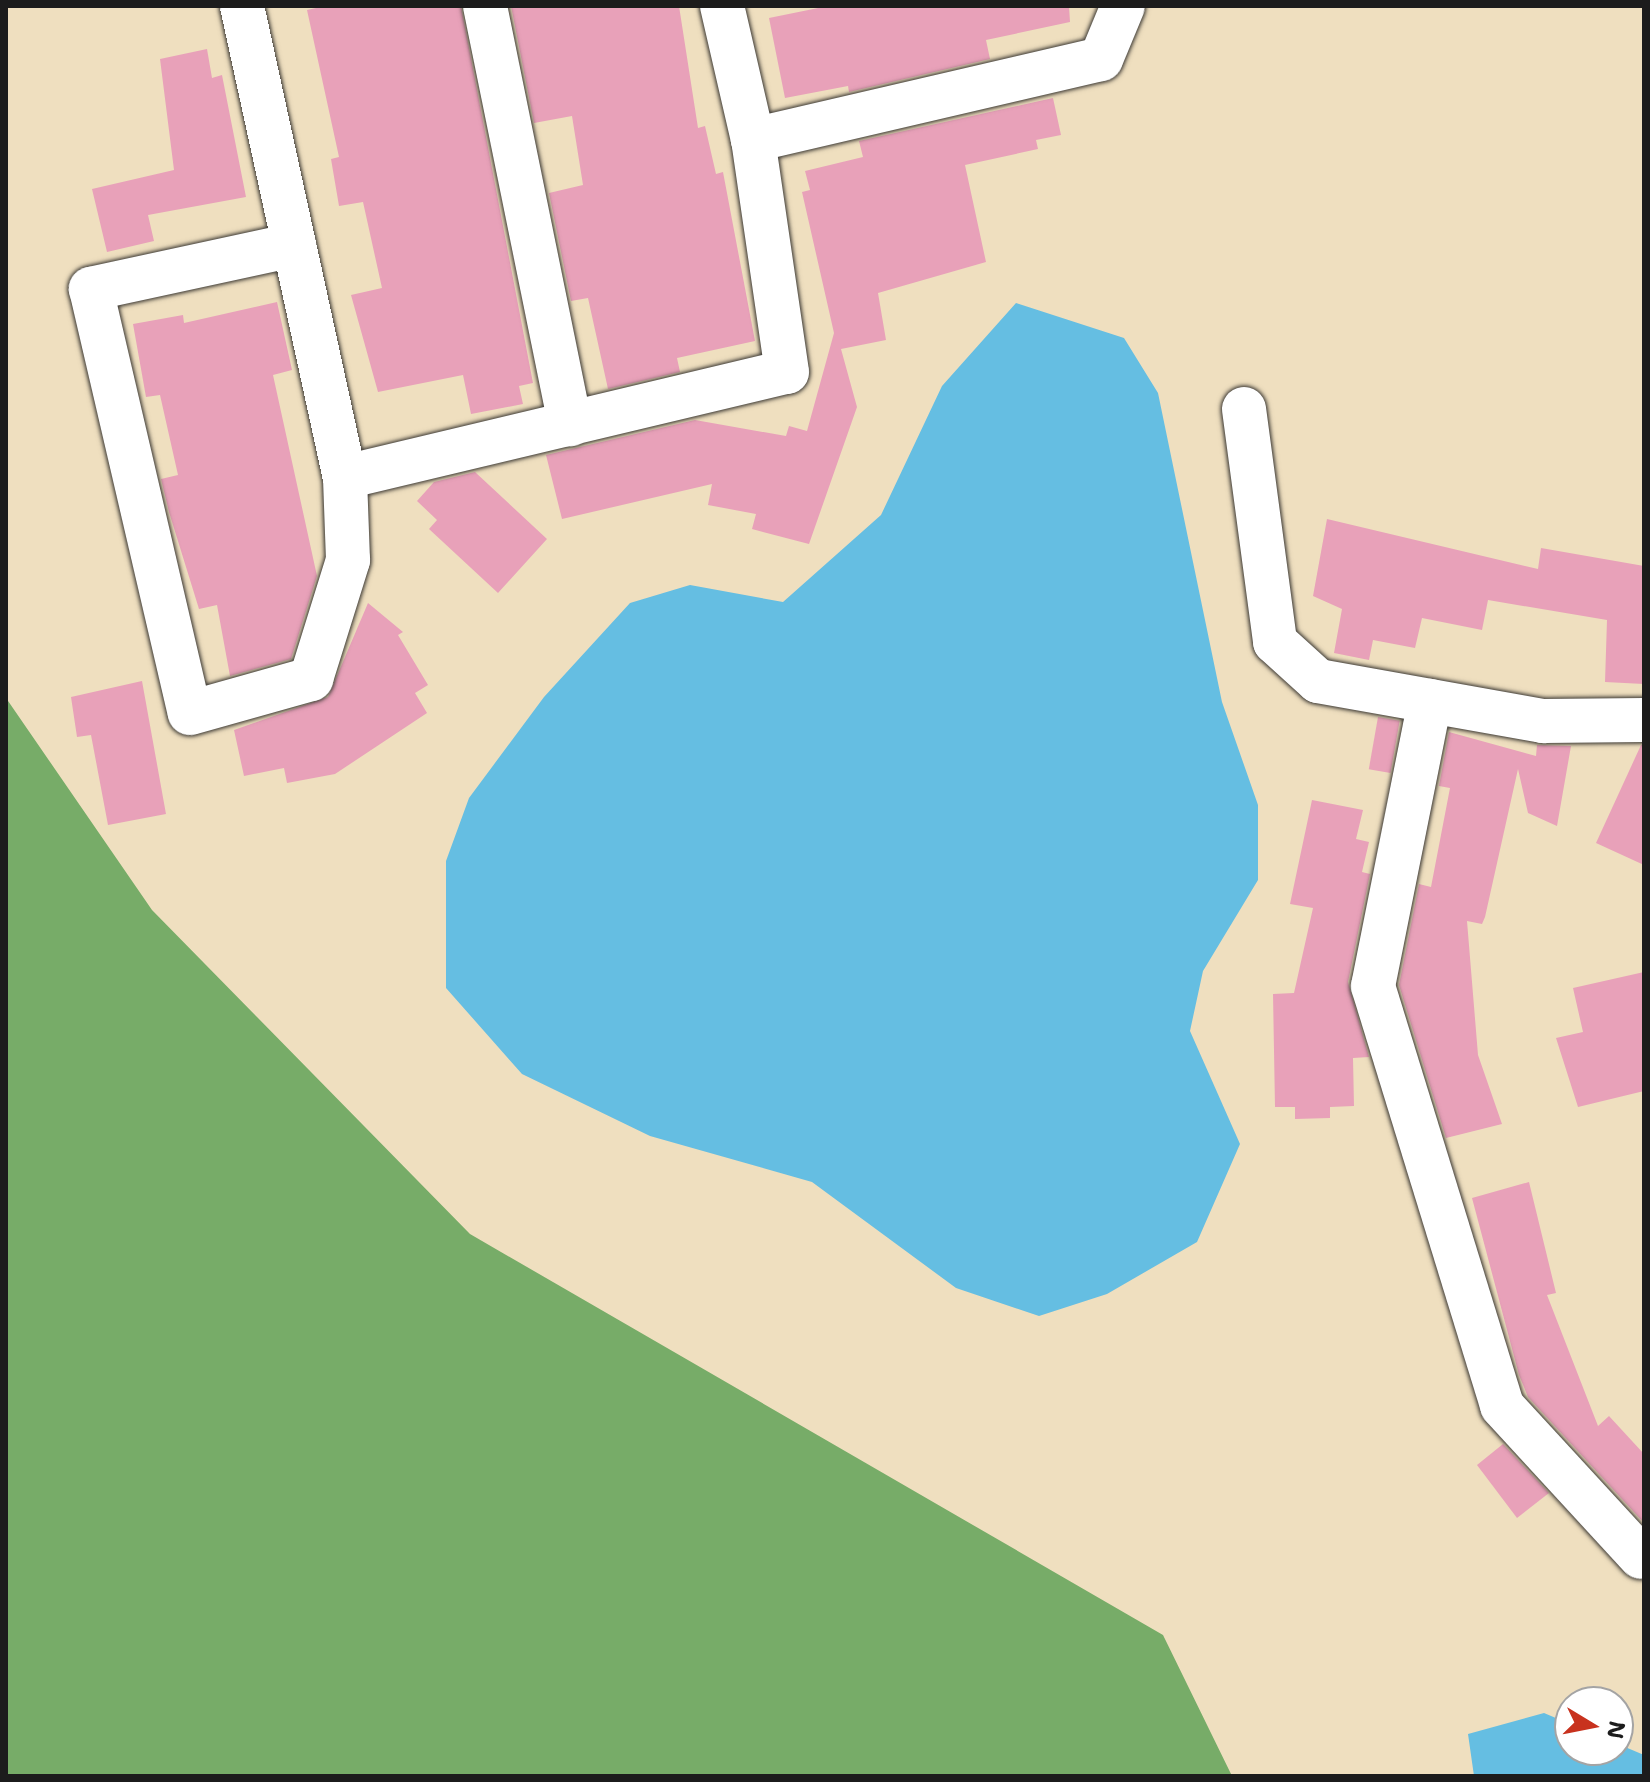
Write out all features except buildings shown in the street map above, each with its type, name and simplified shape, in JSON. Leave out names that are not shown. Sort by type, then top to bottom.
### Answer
[{"type":"street","points":[[242,6],[345,477],[348,560],[311,679],[190,713],[91,289],[294,245]]},
{"type":"street","points":[[485,6],[570,424]]},
{"type":"street","points":[[345,477],[787,372],[753,140],[722,6]]},
{"type":"street","points":[[753,140],[1101,59],[1123,6]]},
{"type":"street","points":[[1244,409],[1275,642],[1318,681],[1543,721],[1644,720]]},
{"type":"street","points":[[1430,701],[1373,986],[1502,1406],[1641,1557]]},
{"type":"green space","points":[[6,698],[152,910],[470,1234],[1163,1635],[1232,1776],[6,1776]]},
{"type":"water","points":[[1016,303],[1124,338],[1158,393],[1222,702],[1258,805],[1258,880],[1203,971],[1190,1031],[1240,1144],[1197,1242],[1107,1294],[1039,1316],[956,1288],[812,1182],[650,1136],[522,1074],[446,988],[446,861],[469,798],[544,697],[630,603],[690,585],[783,602],[881,515],[942,386]]},
{"type":"water","points":[[1544,1713],[1554,1717],[1554,1766],[1634,1766],[1634,1751],[1644,1755],[1644,1776],[1474,1776],[1468,1734]]}]
